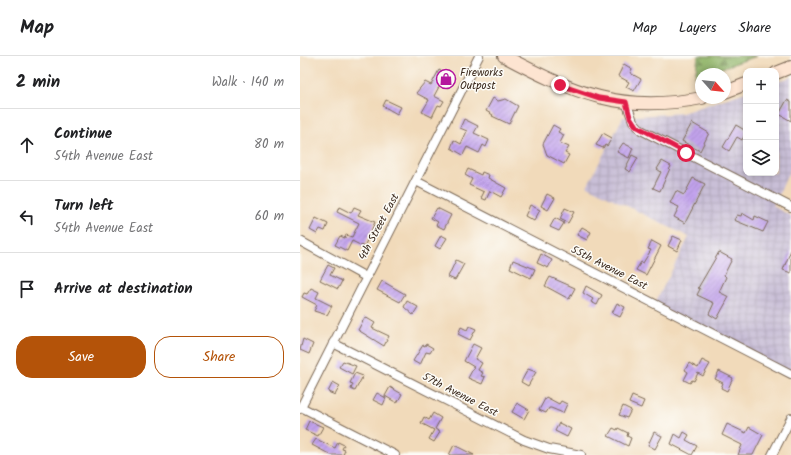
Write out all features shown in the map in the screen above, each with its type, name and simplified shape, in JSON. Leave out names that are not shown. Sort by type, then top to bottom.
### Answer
[{"type":"main road","points":[[504,56],[551,81],[599,98],[626,102],[657,104],[695,99]]},
{"type":"main road","points":[[779,72],[791,67]]},
{"type":"main road","points":[[731,90],[743,85]]},
{"type":"street","name":"4th Street East","points":[[301,408],[479,56]]},
{"type":"street","points":[[626,102],[632,121],[641,130],[791,207]]},
{"type":"street","name":"55th Avenue East","points":[[416,181],[791,374]]},
{"type":"street","points":[[300,241],[366,277]]},
{"type":"street","name":"57th Avenue East","points":[[333,343],[524,440],[549,449],[581,455]]},
{"type":"street","points":[[301,408],[395,455]]},
{"type":"street","points":[[772,455],[791,418]]},
{"type":"shaded area","points":[[791,77],[791,168],[773,206],[791,216],[791,377],[654,305],[689,237],[587,186],[623,117],[682,113],[709,104],[731,104],[731,97],[743,93],[743,176],[779,176],[779,81]]},
{"type":"green space","points":[[698,56],[757,56],[722,68],[696,68]]},
{"type":"building","points":[[624,64],[632,69],[630,73],[641,79],[634,91],[626,87],[629,82],[618,76]]},
{"type":"building","points":[[439,70],[455,78],[449,88],[441,83],[434,96],[444,101],[441,106],[438,105],[432,117],[422,112],[429,100],[416,93],[425,82],[431,85]]},
{"type":"building","points":[[493,98],[498,101],[506,99],[518,106],[509,124],[492,116],[493,115],[486,111]]},
{"type":"building","points":[[386,100],[401,107],[397,114],[383,106]]},
{"type":"building","points":[[787,100],[791,102],[791,121],[779,114]]},
{"type":"building","points":[[464,119],[478,126],[474,133],[489,140],[486,147],[483,145],[479,153],[467,147],[463,155],[451,148],[454,140],[461,144],[467,131],[460,128]]},
{"type":"building","points":[[692,123],[709,133],[700,151],[682,141]]},
{"type":"building","points":[[553,125],[560,129],[558,132],[564,135],[560,143],[569,147],[565,153],[569,155],[564,164],[547,155],[543,144]]},
{"type":"building","points":[[736,125],[743,129],[742,140],[737,137],[729,151],[723,147]]},
{"type":"building","points":[[603,133],[612,138],[607,146],[605,145],[603,148],[596,145]]},
{"type":"building","points":[[623,143],[633,148],[629,158],[617,152]]},
{"type":"building","points":[[632,155],[638,158],[630,172],[625,169]]},
{"type":"building","points":[[662,161],[671,166],[660,191],[653,188],[661,172],[657,169]]},
{"type":"building","points":[[468,169],[481,175],[482,172],[489,175],[488,178],[506,188],[501,197],[490,191],[486,200],[481,198],[484,192],[469,185],[472,179],[465,175]]},
{"type":"building","points":[[693,178],[705,184],[685,223],[674,217],[679,207],[670,203],[676,191],[684,195]]},
{"type":"building","points":[[547,194],[555,198],[548,210],[541,206]]},
{"type":"building","points":[[530,205],[540,210],[534,221],[525,216]]},
{"type":"building","points":[[339,207],[351,213],[354,207],[361,210],[358,215],[375,222],[364,247],[352,241],[347,251],[335,245],[340,236],[345,238],[346,235],[352,237],[359,223],[337,212]]},
{"type":"building","points":[[437,208],[451,215],[444,229],[436,225],[438,222],[431,218]]},
{"type":"building","points":[[565,208],[574,212],[568,223],[560,219]]},
{"type":"building","points":[[742,213],[754,220],[755,216],[768,222],[763,232],[734,220],[737,215],[741,216]]},
{"type":"building","points":[[316,218],[328,224],[325,231],[320,229],[317,234],[310,230]]},
{"type":"building","points":[[555,218],[564,223],[559,231],[550,227]]},
{"type":"building","points":[[582,227],[591,232],[587,240],[577,235]]},
{"type":"building","points":[[441,235],[447,238],[440,249],[435,246]]},
{"type":"building","points":[[673,236],[682,240],[677,251],[668,246]]},
{"type":"building","points":[[652,241],[661,246],[646,275],[636,270],[641,262],[643,263],[651,250],[648,249]]},
{"type":"building","points":[[791,250],[791,273],[783,270]]},
{"type":"building","points":[[719,252],[732,259],[724,275],[726,277],[719,292],[729,297],[717,319],[709,314],[714,303],[697,295],[700,289],[698,288]]},
{"type":"building","points":[[541,254],[552,260],[548,268],[537,263]]},
{"type":"building","points":[[456,260],[464,264],[455,280],[448,277]]},
{"type":"building","points":[[513,260],[535,269],[531,278],[510,268]]},
{"type":"building","points":[[328,265],[334,268],[330,275],[342,281],[338,289],[320,280]]},
{"type":"building","points":[[550,277],[575,288],[569,299],[545,286]]},
{"type":"building","points":[[382,281],[405,294],[400,302],[377,290]]},
{"type":"building","points":[[586,286],[602,295],[597,305],[591,302],[593,299],[583,293]]},
{"type":"building","points":[[311,288],[319,292],[316,298],[332,306],[327,315],[314,311],[317,305],[302,297],[304,293],[307,294]]},
{"type":"building","points":[[407,301],[418,307],[413,315],[404,307]]},
{"type":"building","points":[[617,303],[625,307],[620,317],[612,313]]},
{"type":"building","points":[[365,317],[375,323],[372,328],[389,336],[384,346],[358,330]]},
{"type":"building","points":[[469,326],[476,329],[470,340],[458,334],[461,327],[467,330]]},
{"type":"building","points":[[303,339],[313,344],[309,354],[300,350]]},
{"type":"building","points":[[426,344],[433,348],[430,353],[426,352],[420,365],[413,361],[423,345],[425,346]]},
{"type":"building","points":[[473,344],[481,348],[475,359],[482,363],[478,370],[483,373],[481,376],[485,377],[482,384],[468,378],[474,367],[464,361]]},
{"type":"building","points":[[702,360],[710,364],[703,376],[698,373],[694,381],[692,380],[690,383],[684,380],[688,372],[685,370],[689,363],[698,368]]},
{"type":"building","points":[[343,361],[356,366],[352,374],[339,367]]},
{"type":"building","points":[[528,369],[536,372],[528,386],[521,382]]},
{"type":"building","points":[[719,371],[733,378],[727,391],[721,388],[723,383],[715,379]]},
{"type":"building","points":[[355,373],[363,376],[355,391],[351,389],[353,384],[350,383]]},
{"type":"building","points":[[333,382],[340,386],[335,395],[328,392]]},
{"type":"building","points":[[390,387],[402,394],[397,403],[385,396]]},
{"type":"building","points":[[377,393],[386,398],[383,405],[373,400]]},
{"type":"building","points":[[632,396],[644,401],[641,408],[629,403]]},
{"type":"building","points":[[546,397],[559,404],[561,401],[567,404],[563,413],[551,408],[549,408],[546,413],[539,410]]},
{"type":"building","points":[[517,403],[529,410],[524,419],[512,412]]},
{"type":"building","points":[[623,406],[631,410],[627,418],[619,415]]},
{"type":"building","points":[[433,413],[441,418],[435,429],[440,432],[434,442],[429,439],[434,430],[421,423],[424,417],[429,420]]},
{"type":"building","points":[[309,421],[323,427],[318,436],[305,430]]},
{"type":"building","points":[[559,423],[571,429],[567,437],[555,431]]},
{"type":"building","points":[[727,424],[746,433],[749,427],[763,435],[753,455],[738,455],[742,445],[722,435]]},
{"type":"building","points":[[613,428],[617,430],[618,428],[628,433],[627,436],[631,438],[628,446],[608,436]]},
{"type":"building","points":[[654,432],[662,436],[655,449],[648,445]]},
{"type":"building","points":[[684,432],[689,435],[686,440],[697,446],[692,455],[671,444],[675,434],[681,438]]},
{"type":"building","points":[[316,439],[335,448],[338,442],[344,445],[342,449],[345,450],[343,455],[331,455],[312,445]]},
{"type":"building","points":[[454,445],[474,455],[449,455]]},
{"type":"place","name":"Fireworks Outpost","points":[[446,79]]},
{"type":"route","points":[[560,85],[599,98],[626,102],[630,117],[636,126],[646,133],[686,153]]}]
